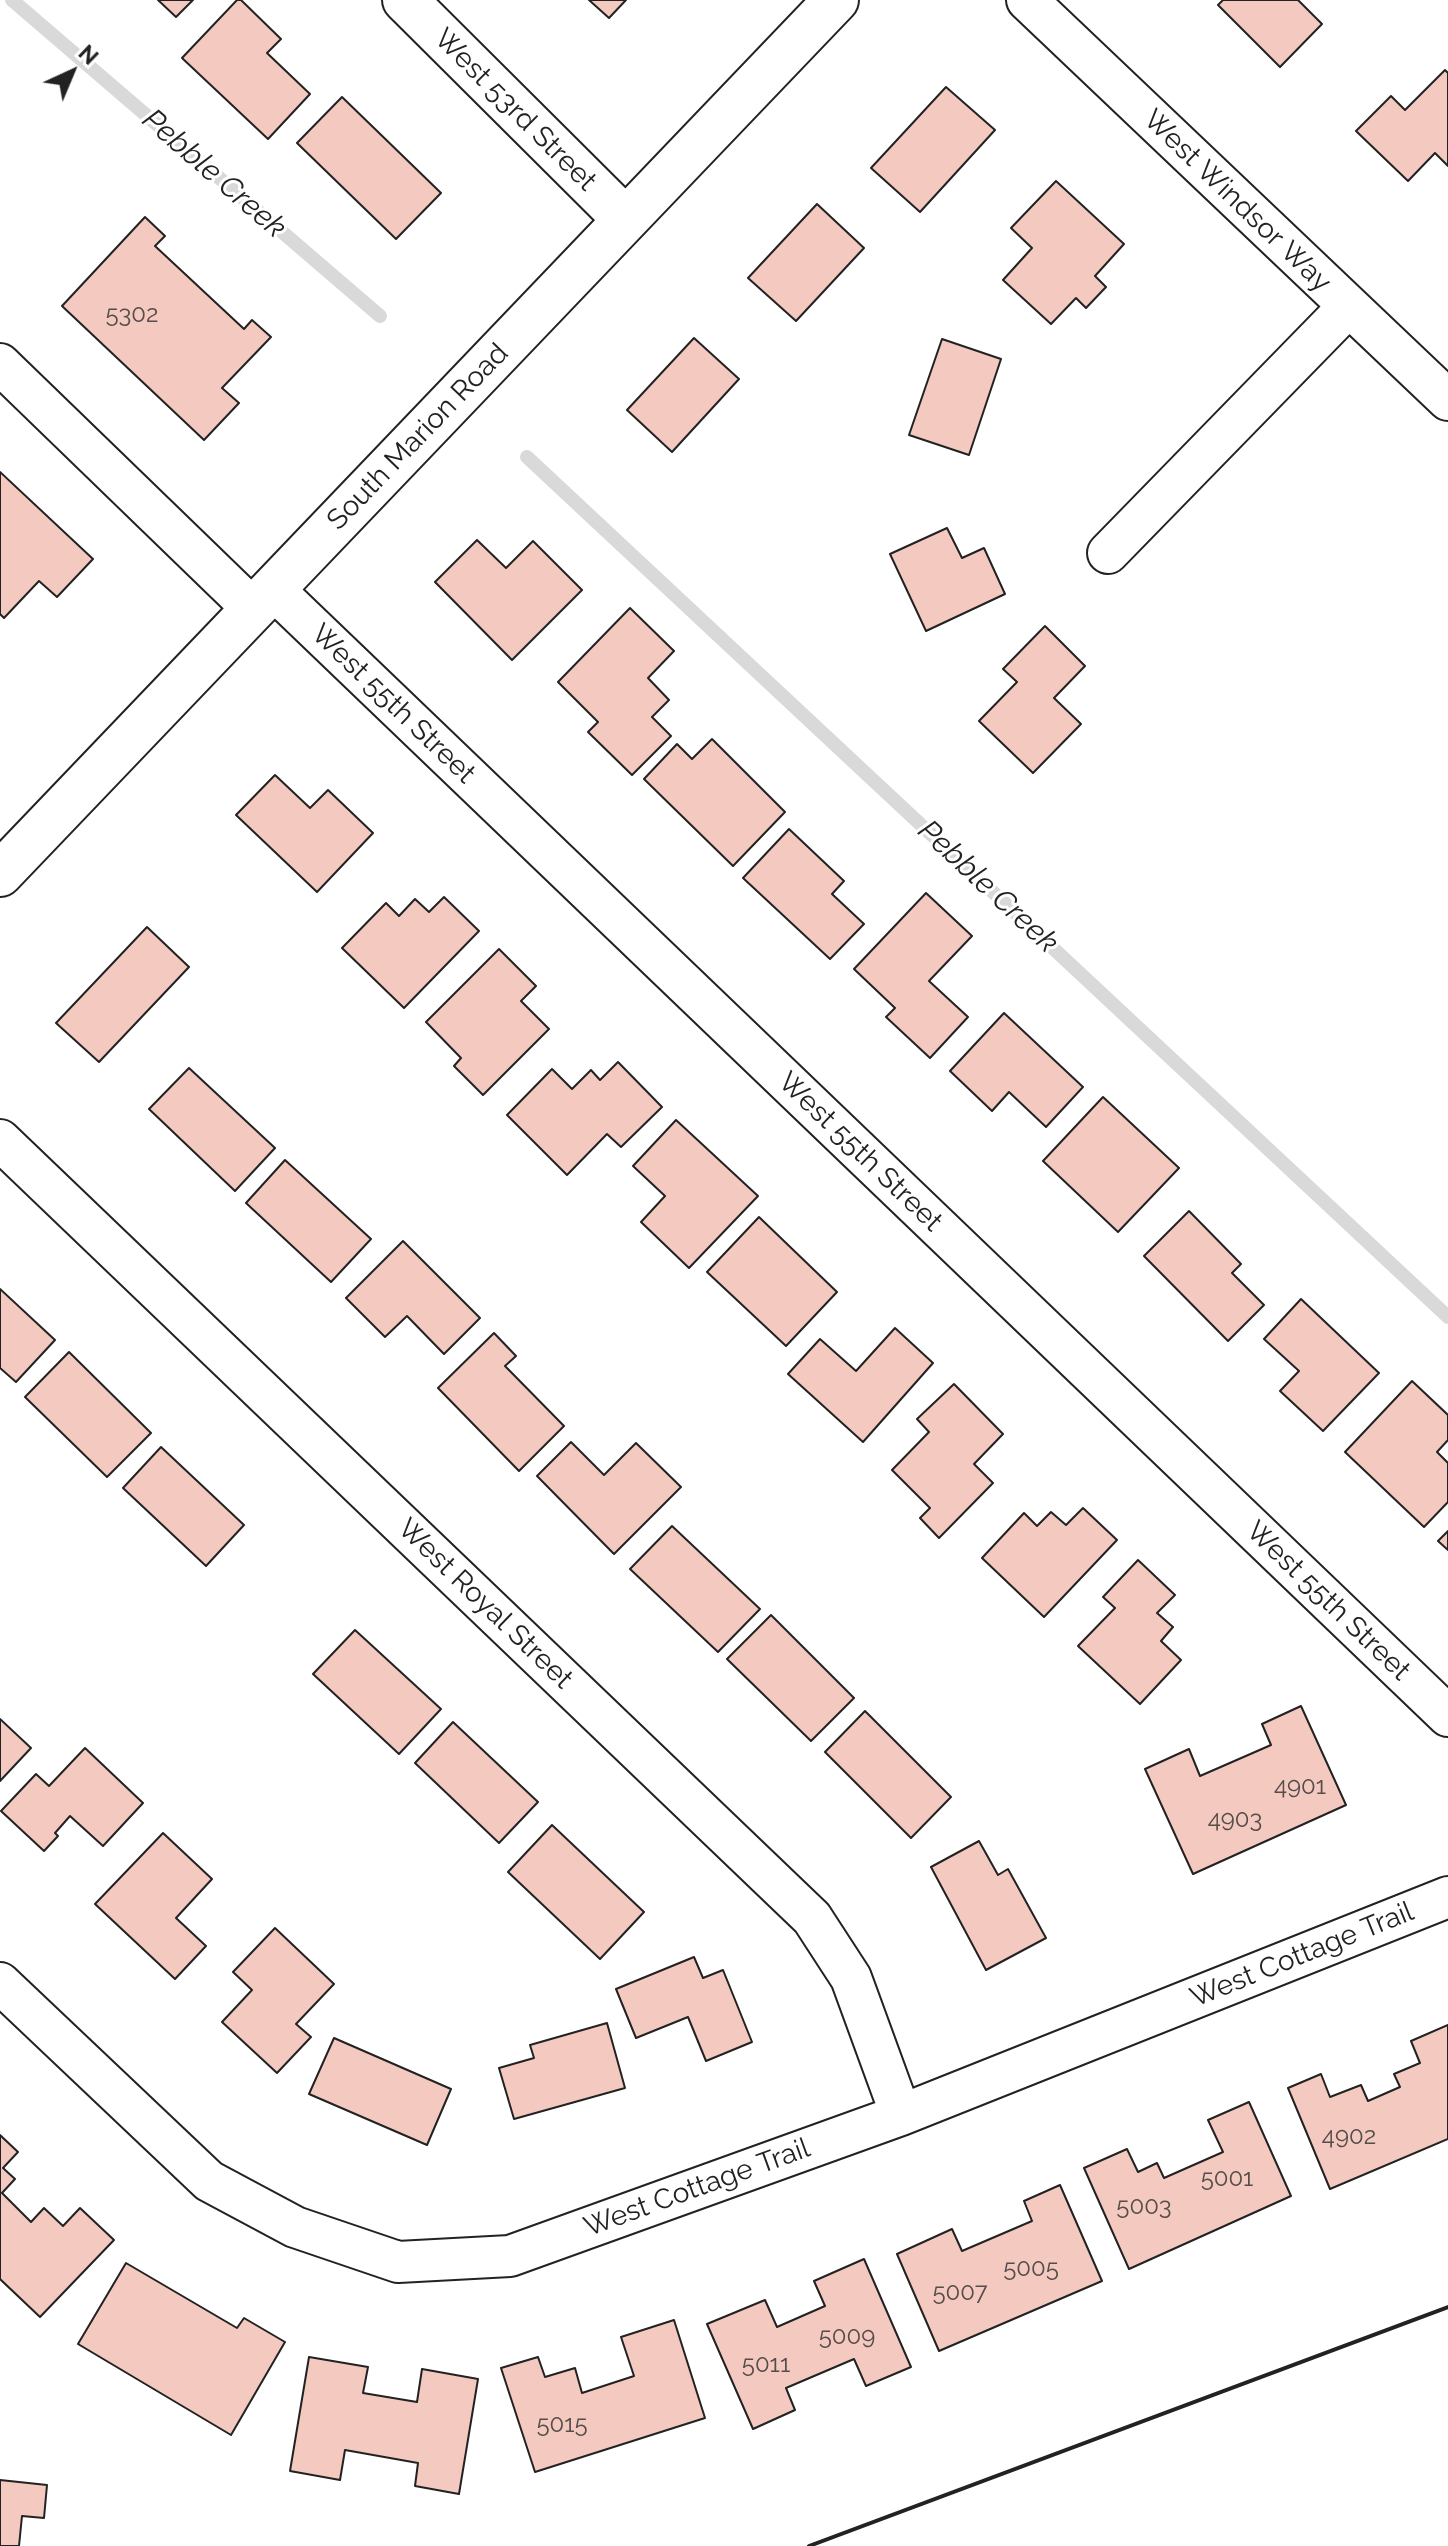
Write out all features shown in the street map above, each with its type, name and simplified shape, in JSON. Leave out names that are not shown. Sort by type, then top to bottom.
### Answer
[{"type":"street","name":"West 53rd Street","points":[[405,0],[625,219]]},
{"type":"street","name":"South Marion Road","points":[[0,874],[836,0]]},
{"type":"street","name":"West Windsor Way","points":[[1027,0],[1448,400]]},
{"type":"street","points":[[1108,553],[1348,307]]},
{"type":"street","name":"West 55th Street","points":[[0,364],[263,599],[1448,1716]]},
{"type":"street","name":"West Royal Street","points":[[0,1140],[812,1918],[851,1978],[901,2115]]},
{"type":"street","name":"West Cottage Trail","points":[[0,1983],[209,2181],[295,2227],[398,2262],[510,2256],[901,2115],[1448,1897]]},
{"type":"building","points":[[158,0],[193,0],[176,17]]},
{"type":"building","points":[[237,0],[241,0],[281,39],[267,53],[310,94],[268,139],[182,58]]},
{"type":"building","points":[[589,0],[626,0],[609,18]]},
{"type":"building","points":[[1223,0],[1298,0],[1322,24],[1280,67],[1218,5]]},
{"type":"building","points":[[1445,70],[1448,73],[1448,166],[1435,153],[1408,181],[1356,131],[1391,96],[1405,110]]},
{"type":"building","points":[[946,87],[995,130],[920,212],[871,168]]},
{"type":"building","points":[[342,97],[441,193],[396,239],[297,143]]},
{"type":"building","points":[[1056,181],[1124,244],[1095,276],[1106,287],[1086,308],[1076,298],[1051,324],[1003,280],[1032,248],[1011,228]]},
{"type":"building","points":[[817,204],[864,248],[796,321],[748,278]]},
{"type":"building","points":[[145,217],[165,236],[155,246],[244,329],[252,320],[271,337],[222,388],[239,403],[204,440],[62,306]]},
{"type":"building","points":[[694,338],[739,379],[672,452],[627,410]]},
{"type":"building","points":[[942,339],[1001,359],[969,455],[909,435]]},
{"type":"building","points":[[0,472],[93,559],[57,597],[39,581],[4,618],[0,614]]},
{"type":"building","points":[[947,528],[962,558],[984,548],[1005,594],[926,631],[890,554]]},
{"type":"building","points":[[477,540],[506,568],[533,541],[582,590],[512,660],[435,582]]},
{"type":"building","points":[[630,608],[674,651],[648,678],[669,700],[652,717],[671,736],[632,775],[588,732],[598,722],[558,682]]},
{"type":"building","points":[[1045,626],[1085,666],[1054,698],[1081,724],[1033,773],[979,721],[1017,682],[1003,669]]},
{"type":"building","points":[[712,739],[785,812],[733,866],[644,779],[677,744],[692,759]]},
{"type":"building","points":[[275,775],[310,808],[328,790],[373,833],[317,892],[236,815]]},
{"type":"building","points":[[789,829],[844,881],[832,894],[864,924],[830,959],[743,878]]},
{"type":"building","points":[[926,893],[972,936],[929,981],[968,1017],[930,1058],[886,1017],[895,1008],[854,969]]},
{"type":"building","points":[[444,897],[479,931],[404,1008],[342,948],[386,903],[399,916],[415,899],[429,912]]},
{"type":"building","points":[[147,927],[189,967],[99,1062],[56,1023]]},
{"type":"building","points":[[499,949],[536,986],[521,1001],[549,1029],[483,1095],[454,1066],[461,1058],[426,1022]]},
{"type":"building","points":[[1004,1013],[1083,1087],[1046,1127],[1009,1092],[992,1111],[950,1071]]},
{"type":"building","points":[[618,1062],[662,1107],[621,1147],[607,1134],[567,1175],[507,1115],[552,1069],[572,1089],[591,1070],[600,1080]]},
{"type":"building","points":[[189,1068],[275,1148],[235,1191],[149,1109]]},
{"type":"building","points":[[1103,1097],[1179,1168],[1118,1232],[1043,1161]]},
{"type":"building","points":[[676,1120],[758,1196],[689,1268],[641,1222],[665,1196],[633,1166]]},
{"type":"building","points":[[285,1160],[371,1239],[331,1282],[246,1203]]},
{"type":"building","points":[[1189,1211],[1241,1264],[1232,1273],[1264,1305],[1228,1341],[1144,1256]]},
{"type":"building","points":[[759,1217],[837,1292],[786,1346],[707,1272]]},
{"type":"building","points":[[403,1241],[480,1318],[444,1354],[407,1316],[385,1337],[346,1298]]},
{"type":"building","points":[[0,1289],[55,1340],[16,1382],[0,1368]]},
{"type":"building","points":[[1301,1299],[1379,1373],[1323,1431],[1280,1391],[1299,1371],[1264,1339]]},
{"type":"building","points":[[895,1328],[933,1363],[863,1442],[788,1374],[820,1339],[856,1371]]},
{"type":"building","points":[[494,1333],[516,1356],[505,1366],[564,1426],[519,1471],[438,1388]]},
{"type":"building","points":[[69,1352],[151,1433],[107,1477],[25,1397]]},
{"type":"building","points":[[1412,1381],[1448,1415],[1448,1440],[1437,1452],[1448,1463],[1448,1502],[1424,1527],[1345,1452]]},
{"type":"building","points":[[954,1384],[1003,1434],[974,1464],[993,1483],[939,1538],[920,1518],[930,1508],[892,1470],[929,1432],[917,1419]]},
{"type":"building","points":[[571,1442],[604,1475],[636,1443],[681,1487],[614,1554],[537,1476]]},
{"type":"building","points":[[161,1447],[244,1525],[206,1566],[123,1488]]},
{"type":"building","points":[[1083,1508],[1117,1540],[1044,1617],[982,1558],[1024,1513],[1037,1526],[1051,1512],[1066,1525]]},
{"type":"building","points":[[672,1526],[760,1609],[718,1652],[630,1569]]},
{"type":"building","points":[[1448,1531],[1448,1550],[1438,1541]]},
{"type":"building","points":[[1138,1560],[1175,1595],[1157,1613],[1173,1627],[1161,1641],[1181,1660],[1140,1704],[1078,1646],[1115,1608],[1103,1597]]},
{"type":"building","points":[[771,1615],[854,1698],[811,1741],[727,1659]]},
{"type":"building","points":[[355,1630],[441,1709],[399,1754],[313,1674]]},
{"type":"building","points":[[1301,1706],[1346,1805],[1193,1874],[1145,1769],[1189,1749],[1200,1776],[1271,1745],[1262,1724]]},
{"type":"building","points":[[865,1711],[951,1797],[911,1838],[825,1752]]},
{"type":"building","points":[[0,1719],[31,1748],[0,1781]]},
{"type":"building","points":[[453,1722],[538,1802],[499,1843],[415,1763]]},
{"type":"building","points":[[85,1748],[143,1803],[103,1846],[70,1816],[44,1851],[1,1811],[36,1774],[49,1786]]},
{"type":"building","points":[[552,1825],[644,1912],[600,1959],[508,1872]]},
{"type":"building","points":[[163,1833],[212,1879],[176,1918],[206,1946],[175,1979],[95,1904]]},
{"type":"building","points":[[979,1841],[998,1875],[1008,1869],[1046,1938],[986,1970],[931,1867]]},
{"type":"building","points":[[275,1928],[334,1984],[296,2024],[311,2037],[277,2073],[222,2022],[252,1990],[233,1972]]},
{"type":"building","points":[[694,1957],[703,1978],[723,1970],[752,2042],[706,2061],[688,2017],[636,2038],[616,1989]]},
{"type":"building","points":[[607,2023],[625,2088],[514,2119],[499,2068],[534,2058],[530,2045]]},
{"type":"building","points":[[1448,2025],[1448,2139],[1330,2189],[1288,2088],[1321,2074],[1330,2097],[1361,2085],[1368,2101],[1400,2087],[1394,2074],[1420,2063],[1411,2041]]},
{"type":"building","points":[[334,2038],[451,2089],[427,2145],[309,2094]]},
{"type":"building","points":[[1249,2102],[1291,2196],[1129,2269],[1084,2168],[1127,2149],[1138,2172],[1157,2163],[1164,2178],[1223,2152],[1208,2120]]},
{"type":"building","points":[[0,2135],[18,2152],[3,2168],[15,2179],[2,2193],[31,2222],[44,2208],[63,2226],[80,2208],[114,2240],[40,2317],[0,2279]]},
{"type":"building","points":[[1060,2185],[1102,2281],[939,2351],[897,2254],[952,2229],[962,2251],[1032,2221],[1024,2201]]},
{"type":"building","points":[[864,2259],[911,2367],[866,2386],[854,2359],[786,2388],[795,2410],[753,2429],[707,2324],[765,2300],[777,2327],[825,2306],[814,2281]]},
{"type":"building","points":[[126,2263],[237,2328],[244,2318],[285,2342],[231,2435],[78,2344]]},
{"type":"building","points":[[674,2320],[705,2418],[535,2472],[501,2368],[538,2357],[545,2377],[575,2368],[582,2393],[634,2376],[621,2337]]},
{"type":"building","points":[[309,2357],[368,2367],[363,2393],[417,2402],[422,2369],[478,2379],[459,2494],[415,2486],[418,2463],[345,2450],[340,2480],[290,2471]]},
{"type":"building","points":[[0,2480],[47,2485],[44,2518],[22,2516],[19,2546],[0,2546]]},
{"type":"waterway","name":"Pebble Creek","points":[[12,0],[380,316]]},
{"type":"waterway","name":"Pebble Creek","points":[[527,457],[1448,1317]]},
{"type":"wall","points":[[809,2546],[1448,2307]]}]
